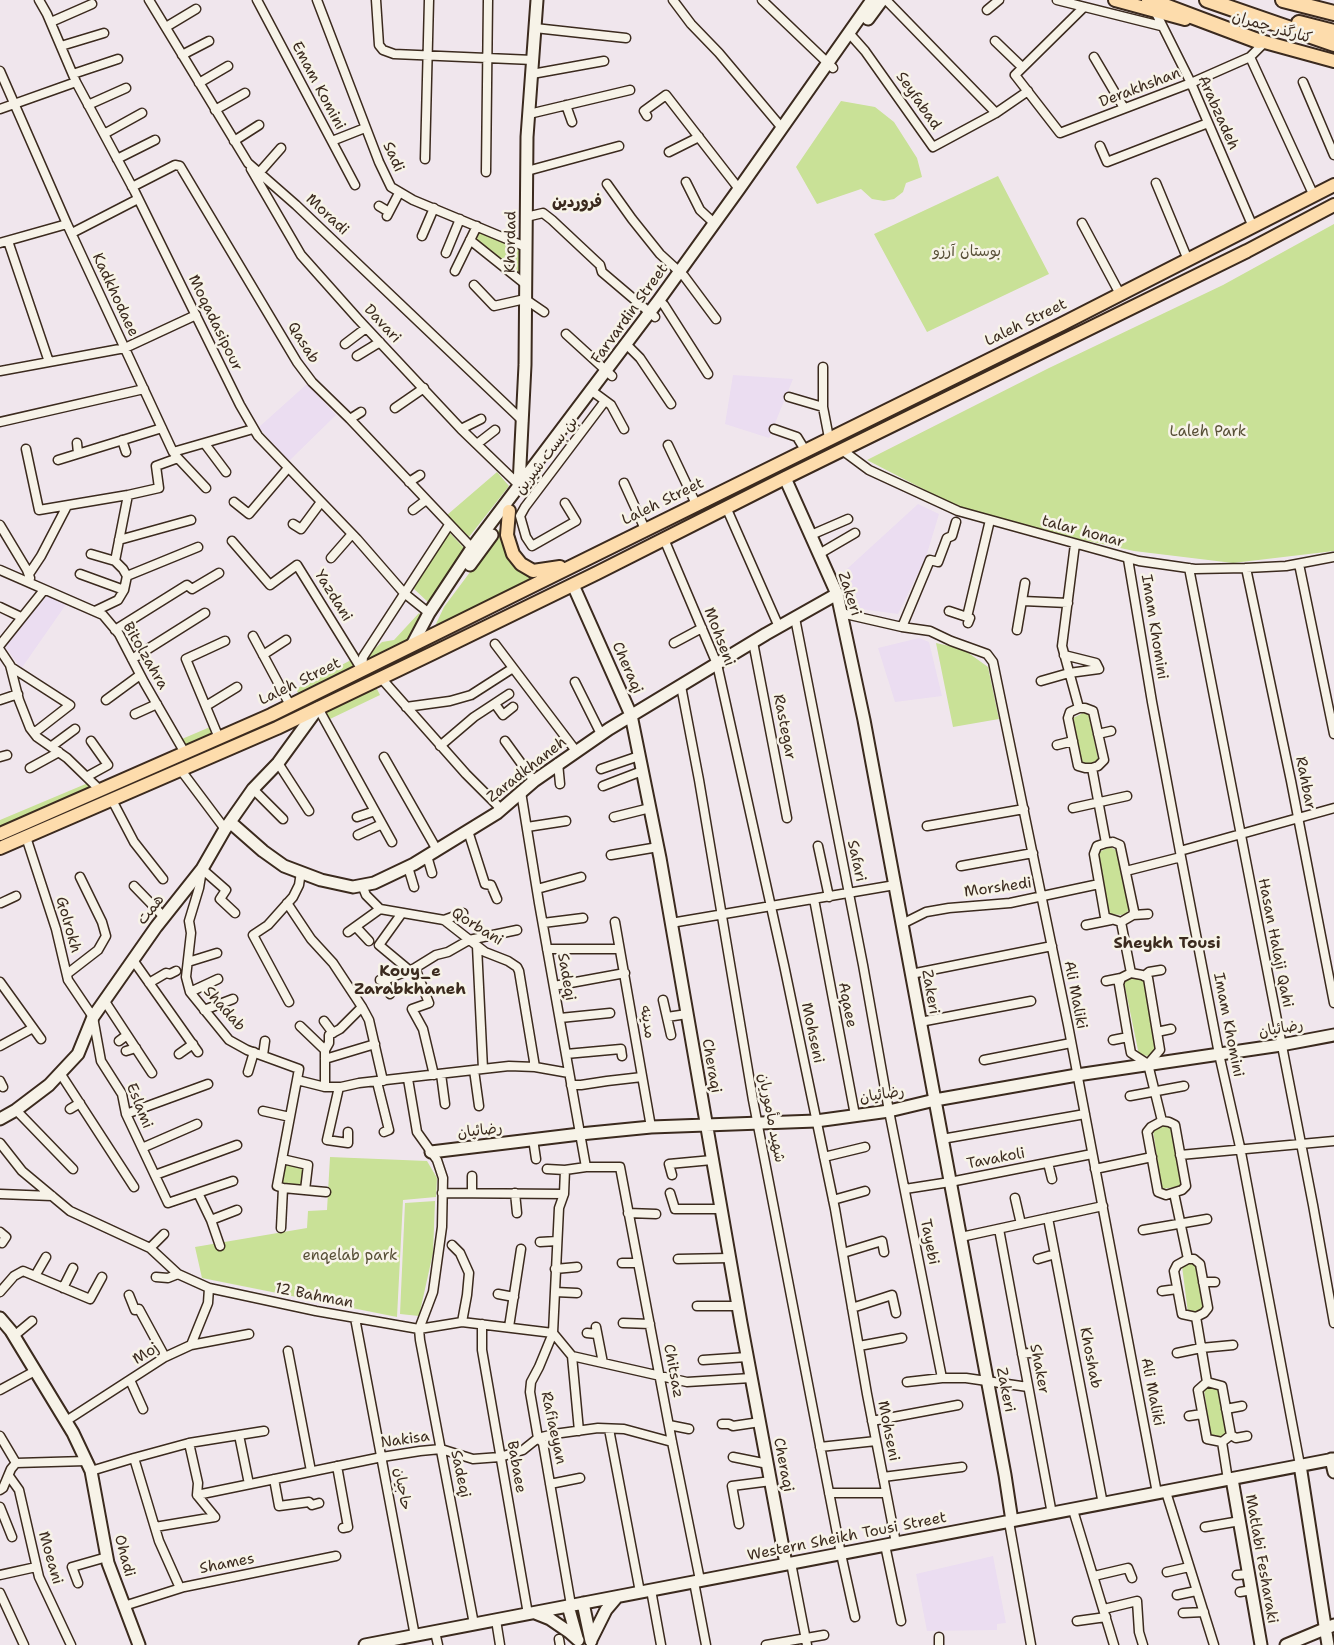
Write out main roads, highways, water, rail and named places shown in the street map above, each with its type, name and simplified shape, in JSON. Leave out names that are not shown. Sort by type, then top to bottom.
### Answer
[{"type":"highway","points":[[1207,0],[1334,32]]},
{"type":"highway","points":[[1207,0],[1334,44]]},
{"type":"highway","points":[[1283,0],[1334,13]]},
{"type":"highway","points":[[1152,6],[1257,48]]},
{"type":"main road","points":[[1115,0],[1152,6]]},
{"type":"main road","name":"کنارگذر چمران","points":[[1257,48],[1334,61]]},
{"type":"main road","name":"Laleh Street","points":[[0,834],[48,811],[219,738],[362,670],[528,586],[989,360],[1334,185]]},
{"type":"main road","name":"Laleh Street","points":[[0,848],[277,728],[381,678],[1247,251],[1334,205]]},
{"type":"main road","points":[[1020,363],[1016,362],[1014,358],[1016,352],[1097,312],[1100,304]]},
{"type":"main road","points":[[909,417],[918,407],[994,370],[996,364],[989,360]]},
{"type":"main road","points":[[509,511],[507,535],[513,554],[525,566],[533,571],[570,566]]},
{"type":"main road","points":[[525,566],[528,586],[536,603]]},
{"type":"main road","points":[[92,809],[85,806],[84,802],[98,791]]},
{"type":"main road","points":[[47,827],[56,816],[54,812],[48,811]]},
{"type":"district","name":"فروردین","points":[[577,203]]},
{"type":"district","name":"Sheykh Tousi","points":[[1167,944]]},
{"type":"district","name":"Kouy_e Zarabkhaneh","points":[[410,981]]},
{"type":"park label","name":"بوستان آرزو","points":[[967,252]]},
{"type":"park label","name":"Laleh Park","points":[[1208,432]]},
{"type":"park label","name":"enqelab park","points":[[350,1256]]}]
